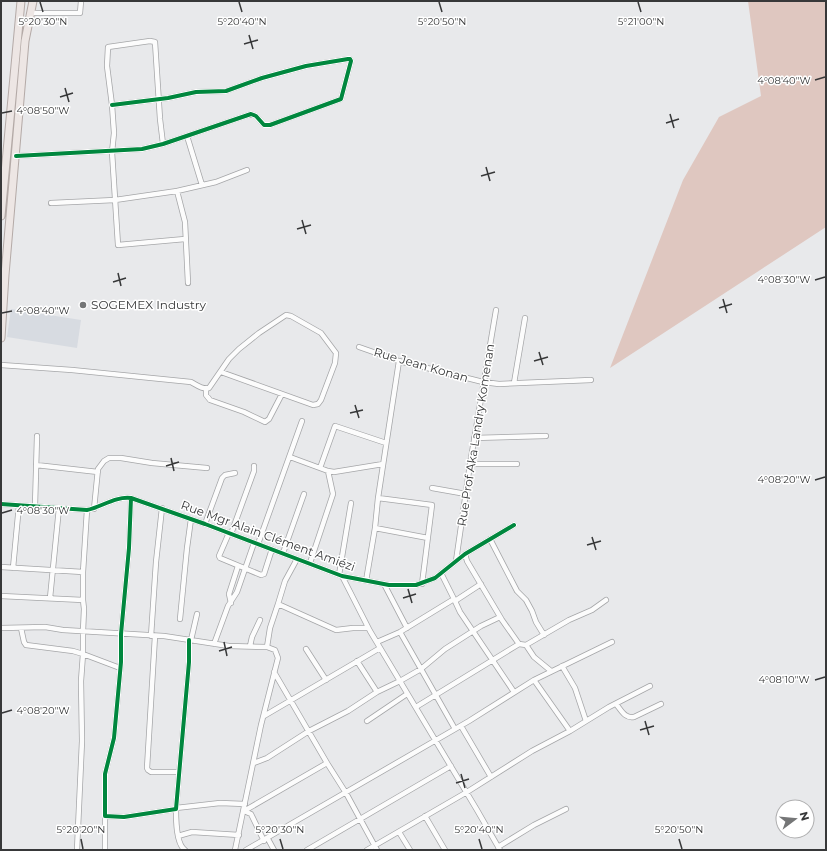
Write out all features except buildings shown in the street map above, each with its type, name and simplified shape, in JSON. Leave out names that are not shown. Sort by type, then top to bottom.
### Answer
[{"type":"main road","points":[[1,338],[25,41],[33,1]]},
{"type":"main road","points":[[1,216],[20,2]]},
{"type":"street","points":[[30,13],[80,13],[81,1]]},
{"type":"street","points":[[163,144],[158,99],[155,42],[150,41],[110,46],[106,49],[114,133],[112,152],[118,245],[186,239]]},
{"type":"street","points":[[16,156],[112,152],[142,149],[163,144],[251,114],[256,116],[264,126],[267,126],[339,100],[343,97],[351,61],[348,59],[306,66],[262,78],[226,91],[196,92],[168,98],[112,105]]},
{"type":"street","points":[[187,136],[202,185]]},
{"type":"street","points":[[51,203],[115,200],[177,191],[216,182],[247,170]]},
{"type":"street","points":[[177,191],[184,222],[188,283]]},
{"type":"street","name":"Rue Prof Aka Landry Komenan","points":[[456,561],[474,438],[496,310]]},
{"type":"street","points":[[206,389],[209,388],[220,372],[229,359],[249,341],[283,316],[291,316],[321,333],[336,353],[336,358],[321,400],[318,404],[313,405],[220,372]]},
{"type":"street","points":[[514,383],[525,318]]},
{"type":"street","name":"Rue Jean Konan","points":[[359,347],[399,361],[483,382],[514,383],[591,380]]},
{"type":"street","points":[[366,581],[399,361]]},
{"type":"street","points":[[1,366],[72,370],[186,381],[206,389]]},
{"type":"street","points":[[206,389],[206,395],[210,400],[244,412],[265,422],[269,420],[282,394]]},
{"type":"street","points":[[214,644],[237,592],[290,457],[302,421]]},
{"type":"street","points":[[320,468],[335,426],[386,443]]},
{"type":"street","points":[[35,506],[37,436]]},
{"type":"street","points":[[474,438],[546,436]]},
{"type":"street","points":[[290,457],[334,472],[383,464]]},
{"type":"street","points":[[94,509],[100,465],[109,458],[122,458],[152,463],[207,468]]},
{"type":"street","points":[[470,464],[518,464]]},
{"type":"street","points":[[36,465],[98,472]]},
{"type":"street","points":[[254,466],[254,471],[230,534],[219,556],[238,566],[262,575],[264,574],[272,549]]},
{"type":"street","points":[[310,564],[333,494],[328,471]]},
{"type":"street","points":[[205,524],[216,498],[222,478],[224,475],[234,473]]},
{"type":"street","points":[[432,488],[466,494]]},
{"type":"street","points":[[283,553],[304,494]]},
{"type":"street","name":"Rue Mgr Alain Clément Amiézi","points":[[1,504],[87,510],[94,509],[124,497],[131,498],[192,519],[340,575],[366,581],[404,586],[422,584],[435,578],[465,554],[514,525]]},
{"type":"street","points":[[105,850],[105,774],[114,738],[131,498]]},
{"type":"street","points":[[378,498],[432,505],[422,584]]},
{"type":"street","points":[[351,502],[340,575],[368,628],[467,792],[499,849],[534,825],[566,809]]},
{"type":"street","points":[[13,568],[19,505]]},
{"type":"street","points":[[50,598],[59,508]]},
{"type":"street","points":[[162,508],[156,562],[147,768],[151,772],[179,772]]},
{"type":"street","points":[[77,850],[82,741],[81,681],[84,609],[83,572],[87,510]]},
{"type":"street","points":[[180,619],[187,548],[192,519]]},
{"type":"street","points":[[375,528],[428,538]]},
{"type":"street","points":[[490,540],[517,591],[526,600],[544,635]]},
{"type":"street","points":[[465,554],[467,561],[500,617],[519,644]]},
{"type":"street","points":[[267,647],[270,628],[285,581],[297,559]]},
{"type":"street","points":[[231,603],[229,594],[238,566]]},
{"type":"street","points":[[1,567],[83,572]]},
{"type":"street","points":[[441,573],[460,612],[514,692]]},
{"type":"street","points":[[384,584],[407,628]]},
{"type":"street","points":[[377,642],[400,632],[481,584]]},
{"type":"street","points":[[1,596],[83,600]]},
{"type":"street","points":[[416,708],[519,644],[526,645],[569,620],[592,610],[606,600]]},
{"type":"street","points":[[278,604],[336,630],[368,628]]},
{"type":"street","points":[[185,850],[182,848],[178,836],[176,809],[190,640],[197,614]]},
{"type":"street","points":[[254,763],[267,758],[309,731],[348,711],[377,692],[421,669],[445,648],[500,617]]},
{"type":"street","points":[[250,646],[252,637],[260,620]]},
{"type":"street","points":[[1,628],[45,627],[63,630],[180,638],[229,646],[267,647],[275,650],[278,658],[235,850]]},
{"type":"street","points":[[21,628],[26,645],[73,651],[120,668]]},
{"type":"street","points":[[400,632],[455,729]]},
{"type":"street","points":[[246,850],[266,840],[461,726],[534,680],[612,642]]},
{"type":"street","points":[[526,645],[532,655],[550,671]]},
{"type":"street","points":[[306,648],[326,680]]},
{"type":"street","points":[[264,716],[380,648]]},
{"type":"street","points":[[357,661],[377,692]]},
{"type":"street","points":[[562,666],[575,688],[586,721]]},
{"type":"street","points":[[274,672],[326,763],[346,793],[376,848]]},
{"type":"street","points":[[534,680],[570,731]]},
{"type":"street","points":[[367,850],[376,848],[399,832],[467,792],[532,751],[650,686]]},
{"type":"street","points":[[367,721],[407,694]]},
{"type":"street","points":[[616,704],[627,717],[630,718],[661,704]]},
{"type":"street","points":[[461,726],[491,777]]},
{"type":"street","points":[[244,811],[326,763]]},
{"type":"street","points":[[307,850],[451,766]]},
{"type":"street","points":[[105,816],[124,816],[220,803],[245,804]]},
{"type":"street","points":[[244,811],[251,814],[266,840],[274,850]]},
{"type":"street","points":[[425,816],[445,850]]},
{"type":"street","points":[[178,836],[192,832],[239,835]]},
{"type":"street","points":[[399,832],[410,850]]},
{"type":"shaded area","points":[[748,1],[826,1],[826,227],[610,368],[683,180],[719,117],[761,96]]},
{"type":"shaded area","points":[[11,309],[81,320],[77,348],[7,337]]},
{"type":"cycle path","points":[[16,156],[142,149],[163,144],[251,114],[256,116],[264,125],[270,125],[341,99],[351,61],[348,59],[306,66],[262,78],[226,91],[196,92],[168,98],[112,105]]},
{"type":"cycle path","points":[[131,498],[129,548],[121,634],[121,662],[114,738],[105,774],[105,816],[124,817],[176,809],[189,662],[189,640]]},
{"type":"cycle path","points":[[1,504],[87,510],[114,500],[131,498],[205,524],[342,576],[389,585],[416,585],[435,578],[465,554],[514,525]]},
{"type":"place","name":"SOGEMEX Industry","points":[[83,305]]}]
